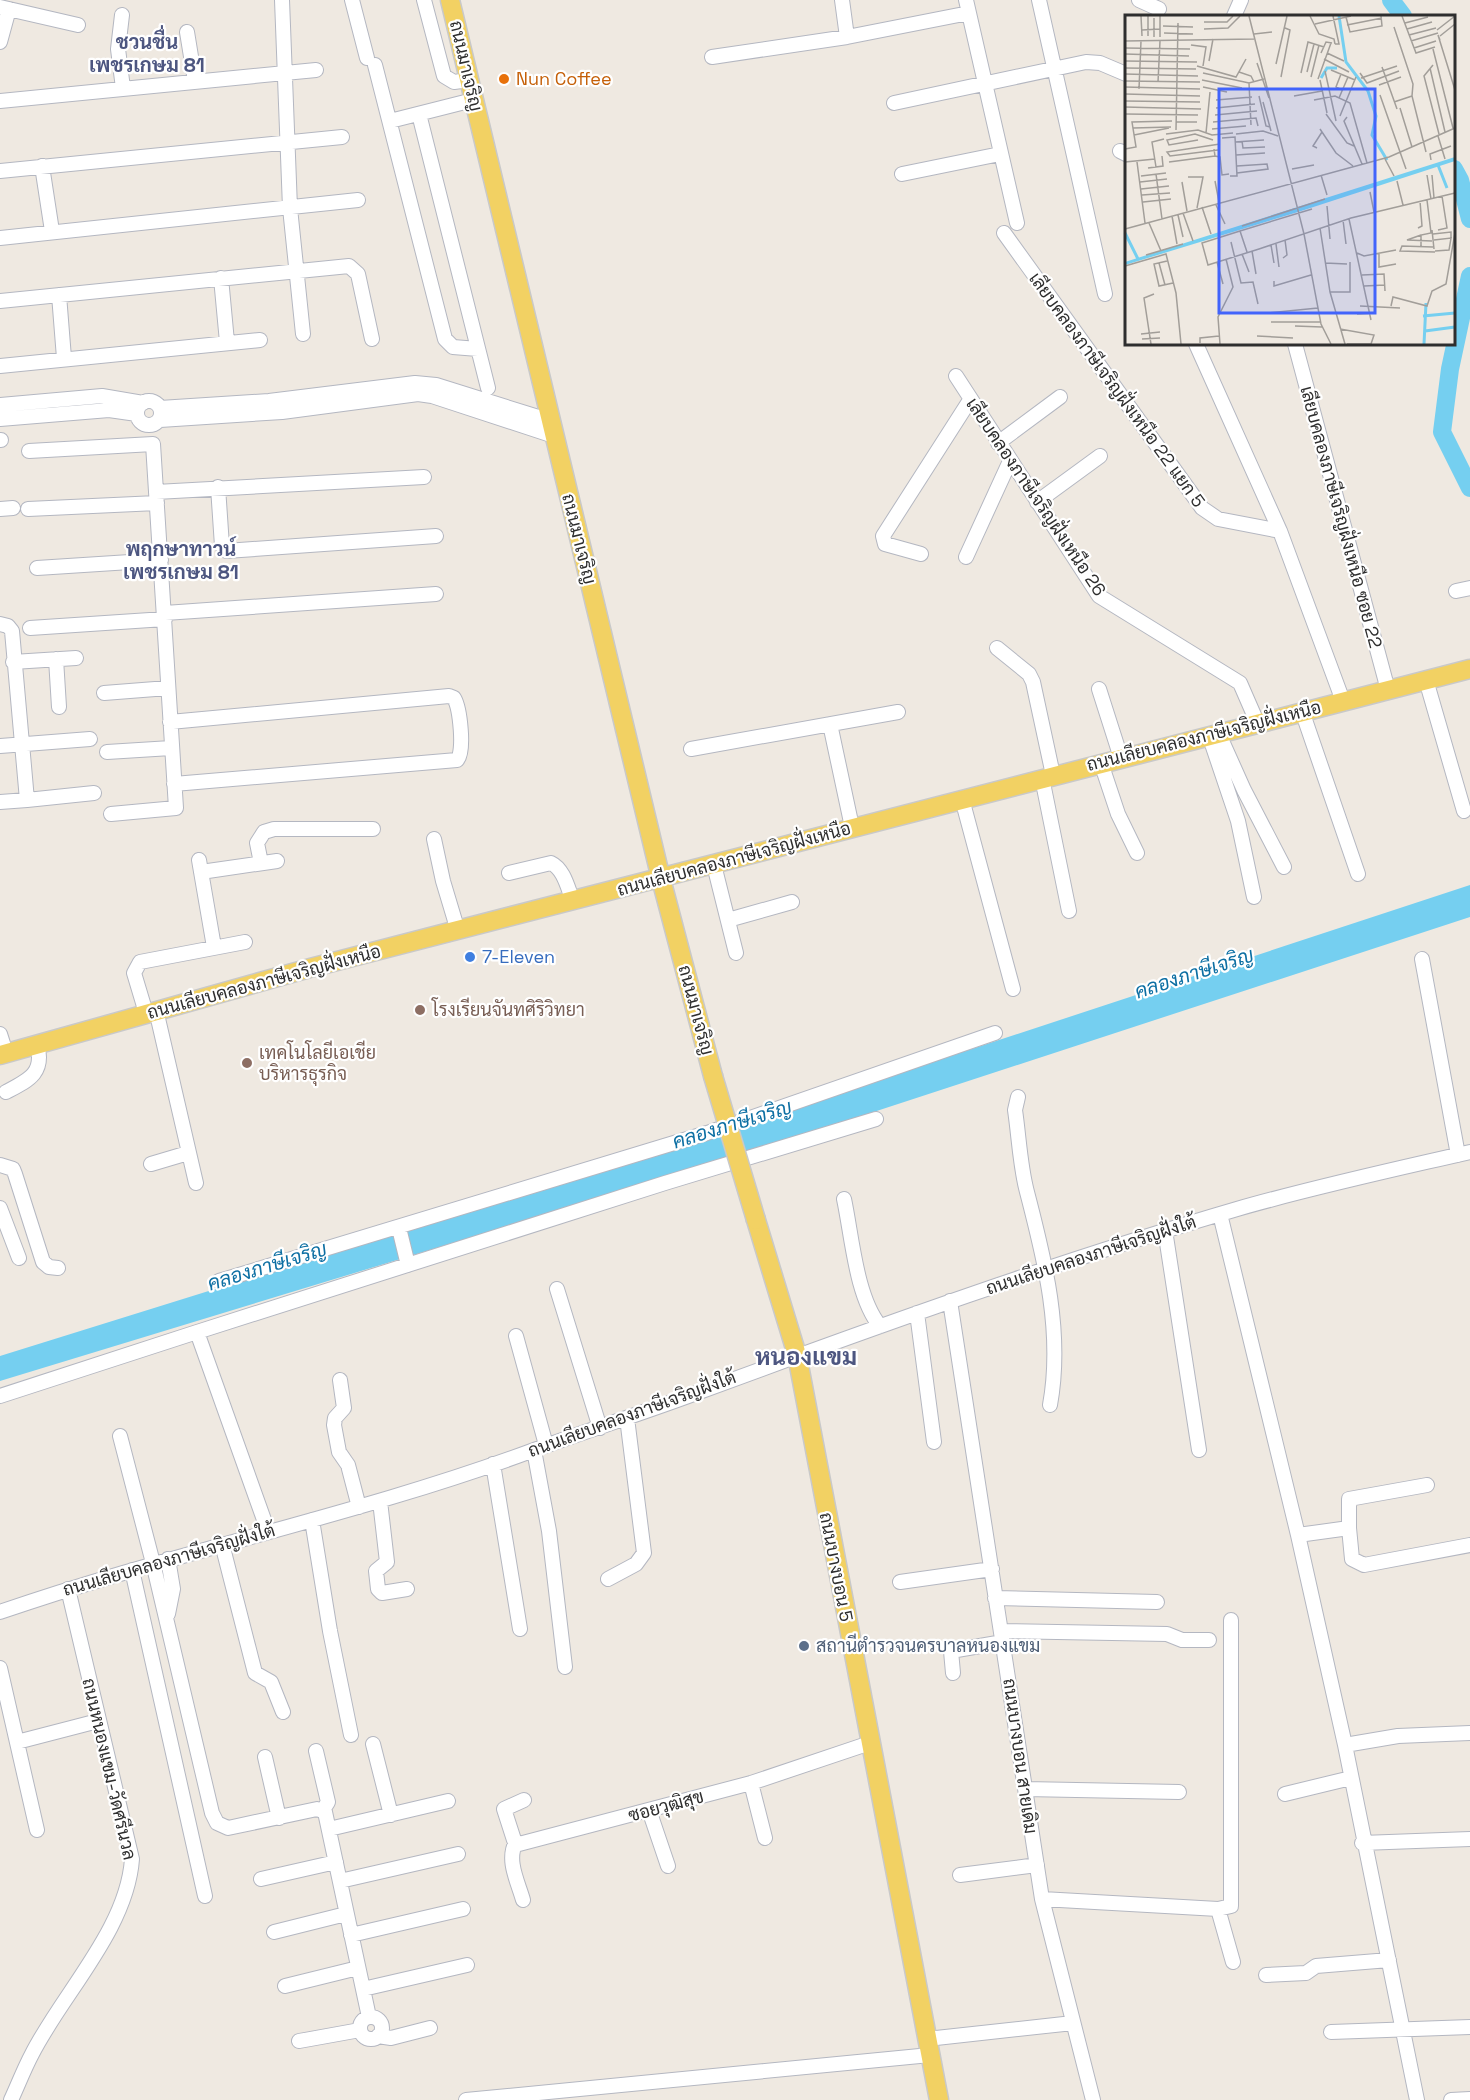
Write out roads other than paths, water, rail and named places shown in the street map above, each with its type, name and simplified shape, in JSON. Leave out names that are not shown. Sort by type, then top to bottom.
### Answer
[{"type":"main road","name":"ถนนมาเจริญ","points":[[450,0],[661,879],[713,1076]]},
{"type":"main road","name":"ถนนเลียบคลองภาษีเจริญฝั่งเหนือ","points":[[3,1054],[151,1012],[852,827],[1470,669]]},
{"type":"main road","name":"ถนนบางบอน 5","points":[[713,1076],[797,1355],[939,2100]]},
{"type":"street","points":[[282,0],[290,208],[294,271],[303,334]]},
{"type":"street","points":[[352,0],[390,122],[444,339],[453,347],[478,349]]},
{"type":"street","points":[[424,0],[444,76],[454,82],[469,80]]},
{"type":"street","points":[[842,0],[847,37]]},
{"type":"street","points":[[1039,0],[1105,294]]},
{"type":"street","points":[[1139,0],[1160,8]]},
{"type":"street","points":[[1234,15],[1241,0]]},
{"type":"street","points":[[712,57],[847,37],[967,7],[1017,223]]},
{"type":"street","points":[[0,42],[4,8],[78,25]]},
{"type":"street","points":[[122,15],[118,49],[123,88]]},
{"type":"street","points":[[188,32],[195,81]]},
{"type":"street","points":[[894,103],[1054,67],[1094,62],[1125,74]]},
{"type":"street","points":[[0,101],[316,70]]},
{"type":"street","points":[[390,122],[474,100]]},
{"type":"street","points":[[419,114],[488,388]]},
{"type":"street","points":[[0,171],[342,137]]},
{"type":"street","points":[[902,174],[1000,154]]},
{"type":"street","points":[[42,166],[52,231]]},
{"type":"street","points":[[0,238],[358,200]]},
{"type":"street","name":"เลียบคลองภาษีเจริญฝั่งเหนือ 22 แยก 5","points":[[1004,233],[1202,508],[1218,519],[1280,531]]},
{"type":"street","points":[[0,301],[353,267],[358,274],[372,339]]},
{"type":"street","points":[[221,278],[228,342]]},
{"type":"street","points":[[59,295],[64,358]]},
{"type":"street","points":[[0,366],[260,340]]},
{"type":"street","points":[[1196,345],[1280,531],[1343,701]]},
{"type":"street","name":"เลียบคลองภาษีเจริญฝั่งเหนือ ซอย 22","points":[[1295,345],[1388,690]]},
{"type":"street","name":"เลียบคลองภาษีเจริญฝั่งเหนือ 26","points":[[956,376],[1099,596],[1240,683],[1257,722]]},
{"type":"street","points":[[140,408],[140,422],[223,410],[343,398],[415,383],[552,429]]},
{"type":"street","points":[[0,405],[102,396],[140,408]]},
{"type":"street","points":[[998,443],[1060,397]]},
{"type":"street","points":[[921,554],[885,544],[883,536],[970,400]]},
{"type":"street","points":[[0,419],[140,408],[155,402],[156,438],[153,444],[176,808],[111,814]]},
{"type":"street","points":[[29,451],[153,444]]},
{"type":"street","points":[[1037,502],[1100,456]]},
{"type":"street","points":[[966,558],[1010,461]]},
{"type":"street","points":[[28,509],[156,497],[218,487],[424,477]]},
{"type":"street","points":[[218,487],[222,546],[226,551],[436,536]]},
{"type":"street","points":[[38,568],[161,560]]},
{"type":"street","points":[[1456,591],[1470,588]]},
{"type":"street","points":[[30,628],[436,594]]},
{"type":"street","points":[[0,624],[8,626],[12,631],[27,800]]},
{"type":"street","points":[[997,648],[1018,664],[1033,682],[1069,911]]},
{"type":"street","points":[[13,662],[76,658]]},
{"type":"street","points":[[56,659],[59,707]]},
{"type":"street","points":[[1426,680],[1464,811]]},
{"type":"street","points":[[0,682],[15,682]]},
{"type":"street","points":[[104,693],[168,688]]},
{"type":"street","points":[[1099,689],[1121,758]]},
{"type":"street","points":[[170,722],[449,696],[454,698],[458,706],[461,749],[461,755],[457,760],[174,784]]},
{"type":"street","points":[[1302,711],[1358,874]]},
{"type":"street","points":[[691,749],[898,712]]},
{"type":"street","points":[[830,724],[852,827]]},
{"type":"street","points":[[1214,734],[1284,867]]},
{"type":"street","points":[[1214,734],[1238,821],[1254,897]]},
{"type":"street","points":[[0,746],[90,739]]},
{"type":"street","points":[[107,752],[171,748]]},
{"type":"street","points":[[1101,763],[1118,814],[1137,853]]},
{"type":"street","points":[[0,802],[94,794]]},
{"type":"street","points":[[962,799],[1013,989]]},
{"type":"street","points":[[261,863],[257,843],[264,832],[373,829]]},
{"type":"street","points":[[434,839],[443,881],[458,931]]},
{"type":"street","points":[[214,947],[200,866],[277,861]]},
{"type":"street","points":[[508,873],[551,863],[562,875],[573,902]]},
{"type":"street","points":[[714,865],[736,953]]},
{"type":"street","points":[[728,920],[792,902]]},
{"type":"street","points":[[196,1183],[151,1012],[134,973],[136,965],[144,960],[245,942]]},
{"type":"street","points":[[1422,959],[1464,1153]]},
{"type":"street","points":[[219,1281],[399,1229],[707,1133],[995,1033]]},
{"type":"street","points":[[0,1034],[3,1054]]},
{"type":"street","points":[[6,1092],[27,1081],[39,1066],[41,1057],[37,1044]]},
{"type":"street","points":[[1018,1097],[1015,1110],[1026,1191],[1046,1269],[1055,1363],[1050,1405]]},
{"type":"street","points":[[0,1396],[408,1262],[876,1119]]},
{"type":"street","points":[[151,1164],[188,1152]]},
{"type":"street","name":"ถนนเลียบคลองภาษีเจริญฝั่งใต้","points":[[0,1612],[153,1563],[380,1501],[493,1464],[600,1428],[950,1301],[1165,1230],[1464,1153]]},
{"type":"street","points":[[0,1165],[13,1169],[43,1262],[49,1267],[58,1268]]},
{"type":"street","points":[[844,1199],[864,1294],[870,1311],[880,1326]]},
{"type":"street","points":[[0,1208],[19,1258]]},
{"type":"street","points":[[1220,1214],[1298,1535],[1345,1746],[1362,1843],[1404,2030],[1416,2100]]},
{"type":"street","points":[[399,1229],[408,1262]]},
{"type":"street","points":[[1165,1230],[1199,1450]]},
{"type":"street","points":[[557,1289],[600,1428]]},
{"type":"street","name":"ถนนบางบอน สายเดิม","points":[[950,1301],[1042,1899],[1093,2100]]},
{"type":"street","points":[[917,1313],[934,1442]]},
{"type":"street","points":[[198,1332],[268,1531]]},
{"type":"street","points":[[516,1336],[540,1448],[566,1667]]},
{"type":"street","points":[[340,1380],[344,1408],[335,1418],[334,1425],[339,1452],[348,1465],[358,1507]]},
{"type":"street","points":[[608,1579],[636,1564],[644,1553],[627,1418]]},
{"type":"street","points":[[120,1436],[153,1563],[212,1813],[217,1823],[228,1828],[323,1810],[328,1802],[316,1751]]},
{"type":"street","points":[[493,1464],[520,1629]]},
{"type":"street","points":[[1427,1485],[1349,1499],[1352,1559],[1364,1564],[1470,1545]]},
{"type":"street","points":[[380,1501],[387,1562],[376,1571],[378,1589],[382,1593],[407,1589]]},
{"type":"street","points":[[312,1520],[330,1631],[351,1735]]},
{"type":"street","points":[[1298,1535],[1349,1528]]},
{"type":"street","points":[[222,1544],[255,1673],[271,1682],[283,1712]]},
{"type":"street","points":[[166,1619],[172,1589],[168,1559]]},
{"type":"street","points":[[900,1582],[992,1569]]},
{"type":"street","points":[[132,1570],[205,1896]]},
{"type":"street","name":"ถนนหนองแขม-วัดศรีนวล","points":[[11,2100],[32,2053],[102,1940],[131,1881],[132,1859],[68,1589]]},
{"type":"street","points":[[995,1598],[1157,1602]]},
{"type":"street","points":[[1042,1899],[1227,1909],[1232,1901],[1231,1620]]},
{"type":"street","points":[[953,1673],[951,1651],[1002,1636],[1167,1634],[1182,1640],[1209,1640]]},
{"type":"street","points":[[0,1668],[37,1830]]},
{"type":"street","points":[[17,1742],[98,1721]]},
{"type":"street","points":[[1345,1746],[1398,1736],[1470,1733]]},
{"type":"street","name":"ซอยวุฒิสุข","points":[[516,1842],[527,1844],[751,1783],[870,1743]]},
{"type":"street","points":[[374,1744],[391,1815]]},
{"type":"street","points":[[265,1758],[279,1818]]},
{"type":"street","points":[[1285,1794],[1351,1778]]},
{"type":"street","points":[[751,1783],[765,1838]]},
{"type":"street","points":[[1025,1789],[1179,1792]]},
{"type":"street","points":[[523,1900],[512,1863],[512,1849],[516,1842],[504,1809],[524,1800]]},
{"type":"street","points":[[329,1829],[448,1801]]},
{"type":"street","points":[[323,1810],[369,2018]]},
{"type":"street","points":[[649,1810],[668,1866]]},
{"type":"street","points":[[1362,1843],[1470,1839]]},
{"type":"street","points":[[340,1881],[458,1854]]},
{"type":"street","points":[[261,1879],[336,1862]]},
{"type":"street","points":[[960,1875],[1037,1865]]},
{"type":"street","points":[[351,1935],[463,1909]]},
{"type":"street","points":[[1218,1909],[1233,1962]]},
{"type":"street","points":[[274,1932],[346,1914]]},
{"type":"street","points":[[1266,1975],[1306,1973],[1316,1966],[1389,1960]]},
{"type":"street","points":[[363,1989],[467,1965]]},
{"type":"street","points":[[285,1986],[358,1968]]},
{"type":"street","points":[[360,2030],[362,2022],[369,2018],[380,2022],[381,2030],[378,2036]]},
{"type":"street","points":[[466,2100],[929,2047],[1073,2023]]},
{"type":"street","points":[[1331,2032],[1470,2027]]},
{"type":"street","points":[[360,2030],[367,2038],[378,2036],[391,2038],[430,2028]]},
{"type":"street","points":[[299,2041],[360,2030]]},
{"type":"street","points":[[1451,2100],[1470,2099]]},
{"type":"water","points":[[1470,885],[1470,917],[745,1154],[0,1381],[0,1356],[738,1126]]},
{"type":"waterway","points":[[1391,0],[1402,15]]},
{"type":"waterway","points":[[1455,171],[1460,180],[1470,219]]},
{"type":"waterway","points":[[1470,276],[1450,369],[1442,432],[1470,488]]},
{"type":"place","name":"Nun Coffee","points":[[504,79]]},
{"type":"place","name":"7-Eleven","points":[[470,957]]},
{"type":"place","name":"โรงเรียนจันทศิริวิทยา","points":[[420,1010]]},
{"type":"place","name":"เทคโนโลยีเอเชีย บริหารธุรกิจ","points":[[247,1063]]},
{"type":"place","name":"สถานีตำรวจนครบาลหนองแขม","points":[[804,1646]]},
{"type":"district","name":"ชวนชื่น เพชรเกษม 81","points":[[147,54]]},
{"type":"district","name":"พฤกษาทาวน์ เพชรเกษม 81","points":[[181,560]]},
{"type":"district","name":"หนองแขม","points":[[806,1357]]},
{"type":"water label","name":"คลองภาษีเจริญ","points":[[1194,973]]},
{"type":"water label","name":"คลองภาษีเจริญ","points":[[732,1124]]},
{"type":"water label","name":"คลองภาษีเจริญ","points":[[267,1266]]}]
